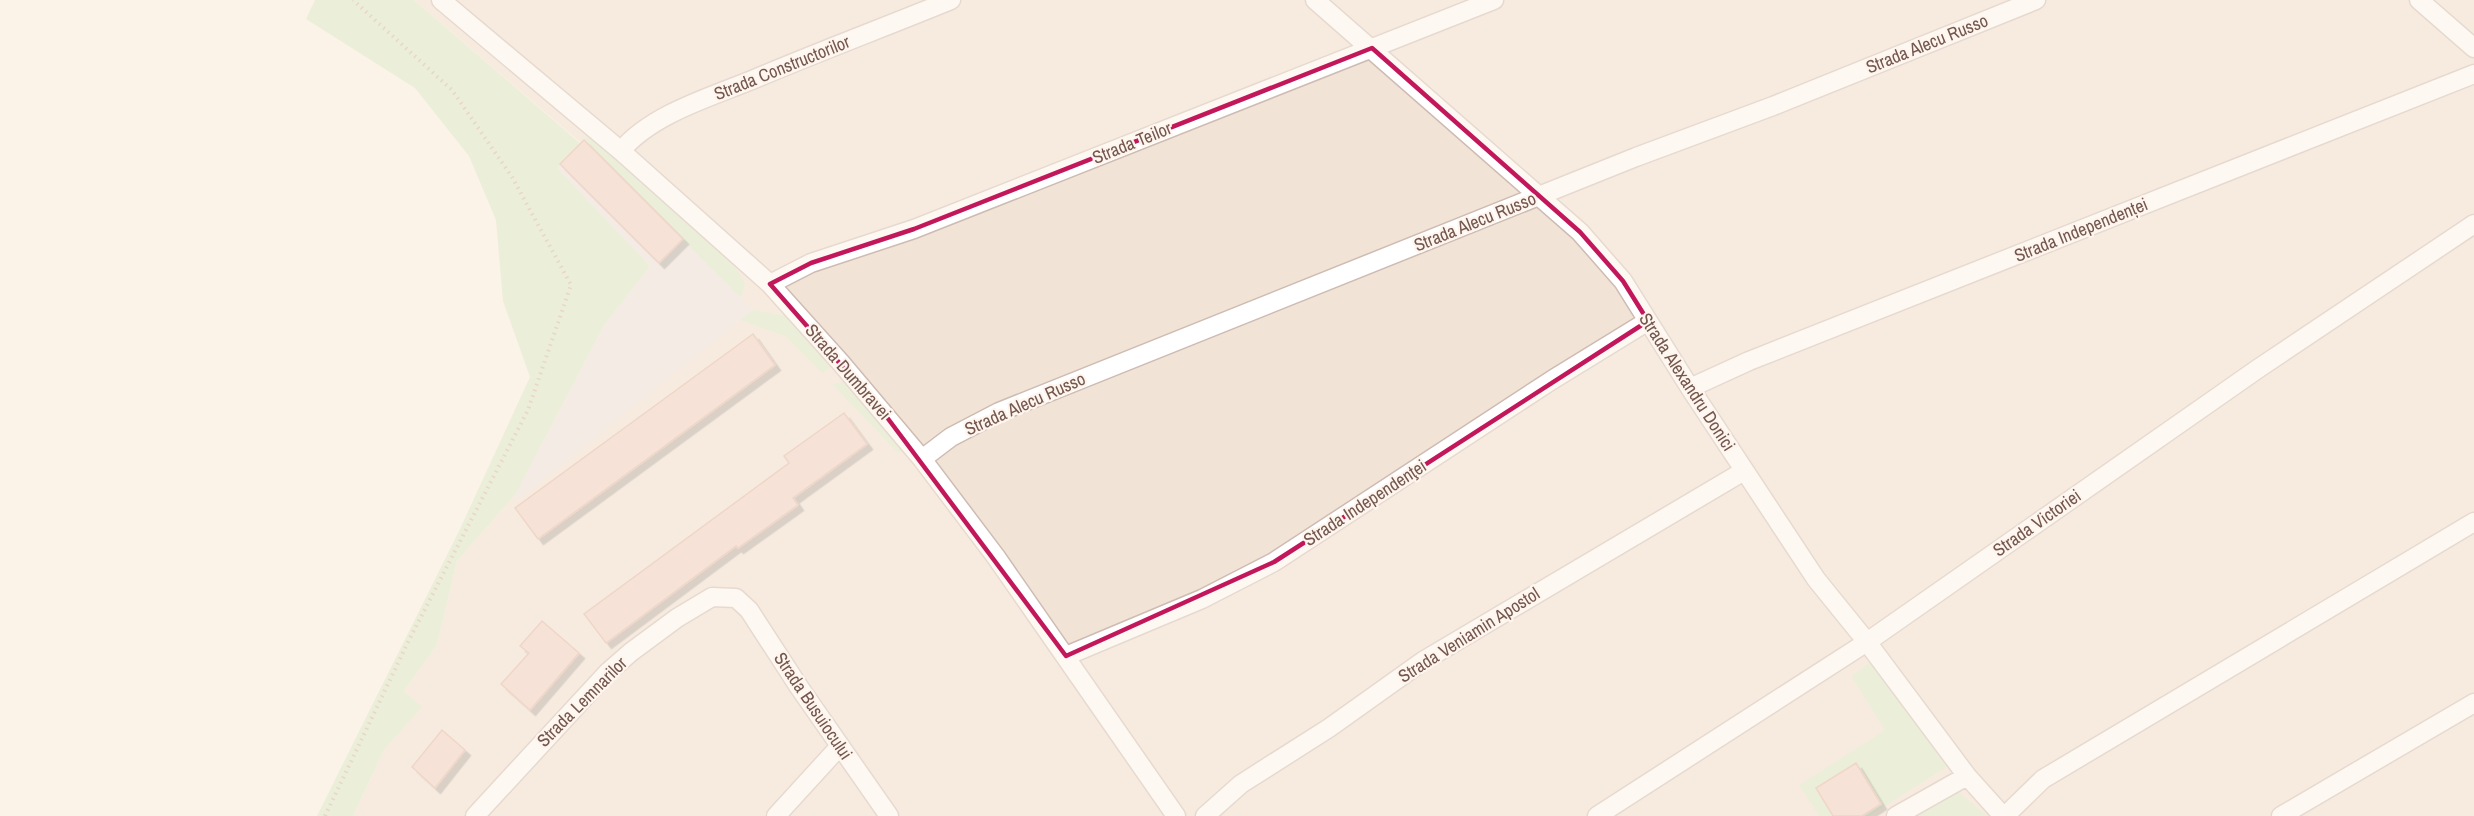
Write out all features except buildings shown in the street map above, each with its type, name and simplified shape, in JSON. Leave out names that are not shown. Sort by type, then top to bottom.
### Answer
[{"type":"street","name":"Strada Dumbravei","points":[[441,0],[621,151],[770,284],[922,459],[996,557],[1176,816]]},
{"type":"street","name":"Strada Constructorilor","points":[[621,151],[631,138],[645,128],[692,104],[951,0]]},
{"type":"street","name":"Strada Alexandru Donici","points":[[1315,0],[1580,232],[1623,281],[1690,388],[1816,579],[1867,642],[1966,776],[2004,816]]},
{"type":"street","name":"Strada Teilor","points":[[770,284],[811,263],[914,229],[1494,0]]},
{"type":"street","name":"Strada Alecu Russo","points":[[922,459],[951,437],[999,412],[1635,157],[1773,106],[2036,0]]},
{"type":"street","points":[[2419,0],[2474,48]]},
{"type":"street","name":"Strada Independenței","points":[[1690,388],[1749,361],[2474,74]]},
{"type":"street","name":"Strada Victoriei","points":[[1597,816],[1867,642],[2259,368],[2474,224]]},
{"type":"street","name":"Strada Independenţei","points":[[1066,656],[1202,598],[1274,562],[1552,380],[1648,321]]},
{"type":"street","name":"Strada Veniamin Apostol","points":[[1205,816],[1241,784],[1329,728],[1423,661],[1744,471]]},
{"type":"street","points":[[2004,816],[2043,779],[2474,522]]},
{"type":"street","name":"Strada Lemnarilor","points":[[475,816],[607,673],[631,652],[677,618],[712,597],[736,598]]},
{"type":"street","name":"Strada Busuiocului","points":[[736,598],[749,610],[889,816]]},
{"type":"street","points":[[2281,816],[2474,703]]},
{"type":"street","points":[[776,816],[840,746]]},
{"type":"street","points":[[1896,816],[1966,776]]},
{"type":"path","points":[[325,816],[409,640],[528,410],[571,285],[512,177],[452,90],[353,0]]},
{"type":"highlighted area","points":[[1372,48],[1580,232],[1623,281],[1648,321],[1274,562],[1066,656],[886,416],[770,284],[811,263],[914,229]]},
{"type":"shaded area","points":[[414,0],[2474,0],[2474,816],[353,816],[384,750],[421,707],[404,691],[437,645],[457,561],[515,495],[604,325],[650,266],[556,167],[581,143]]},
{"type":"shaded area","points":[[584,140],[753,310],[517,500],[515,495],[604,325],[650,266],[556,167]]},
{"type":"green space","points":[[315,0],[414,0],[581,144],[557,168],[650,266],[604,325],[515,495],[457,561],[437,645],[404,691],[422,707],[384,750],[353,816],[317,816],[460,529],[530,377],[503,301],[496,220],[469,156],[415,88],[306,19]]},
{"type":"green space","points":[[589,134],[734,265],[745,283],[741,298],[584,140]]},
{"type":"green space","points":[[753,310],[787,316],[831,367],[822,373],[785,336],[740,320]]},
{"type":"green space","points":[[844,382],[903,450],[898,453],[832,384]]},
{"type":"green space","points":[[1872,661],[1950,765],[1869,816],[1862,816],[1881,804],[1856,763],[1816,788],[1833,816],[1819,816],[1799,785],[1885,730],[1851,676]]},
{"type":"green space","points":[[1957,791],[1988,816],[1913,816]]}]
